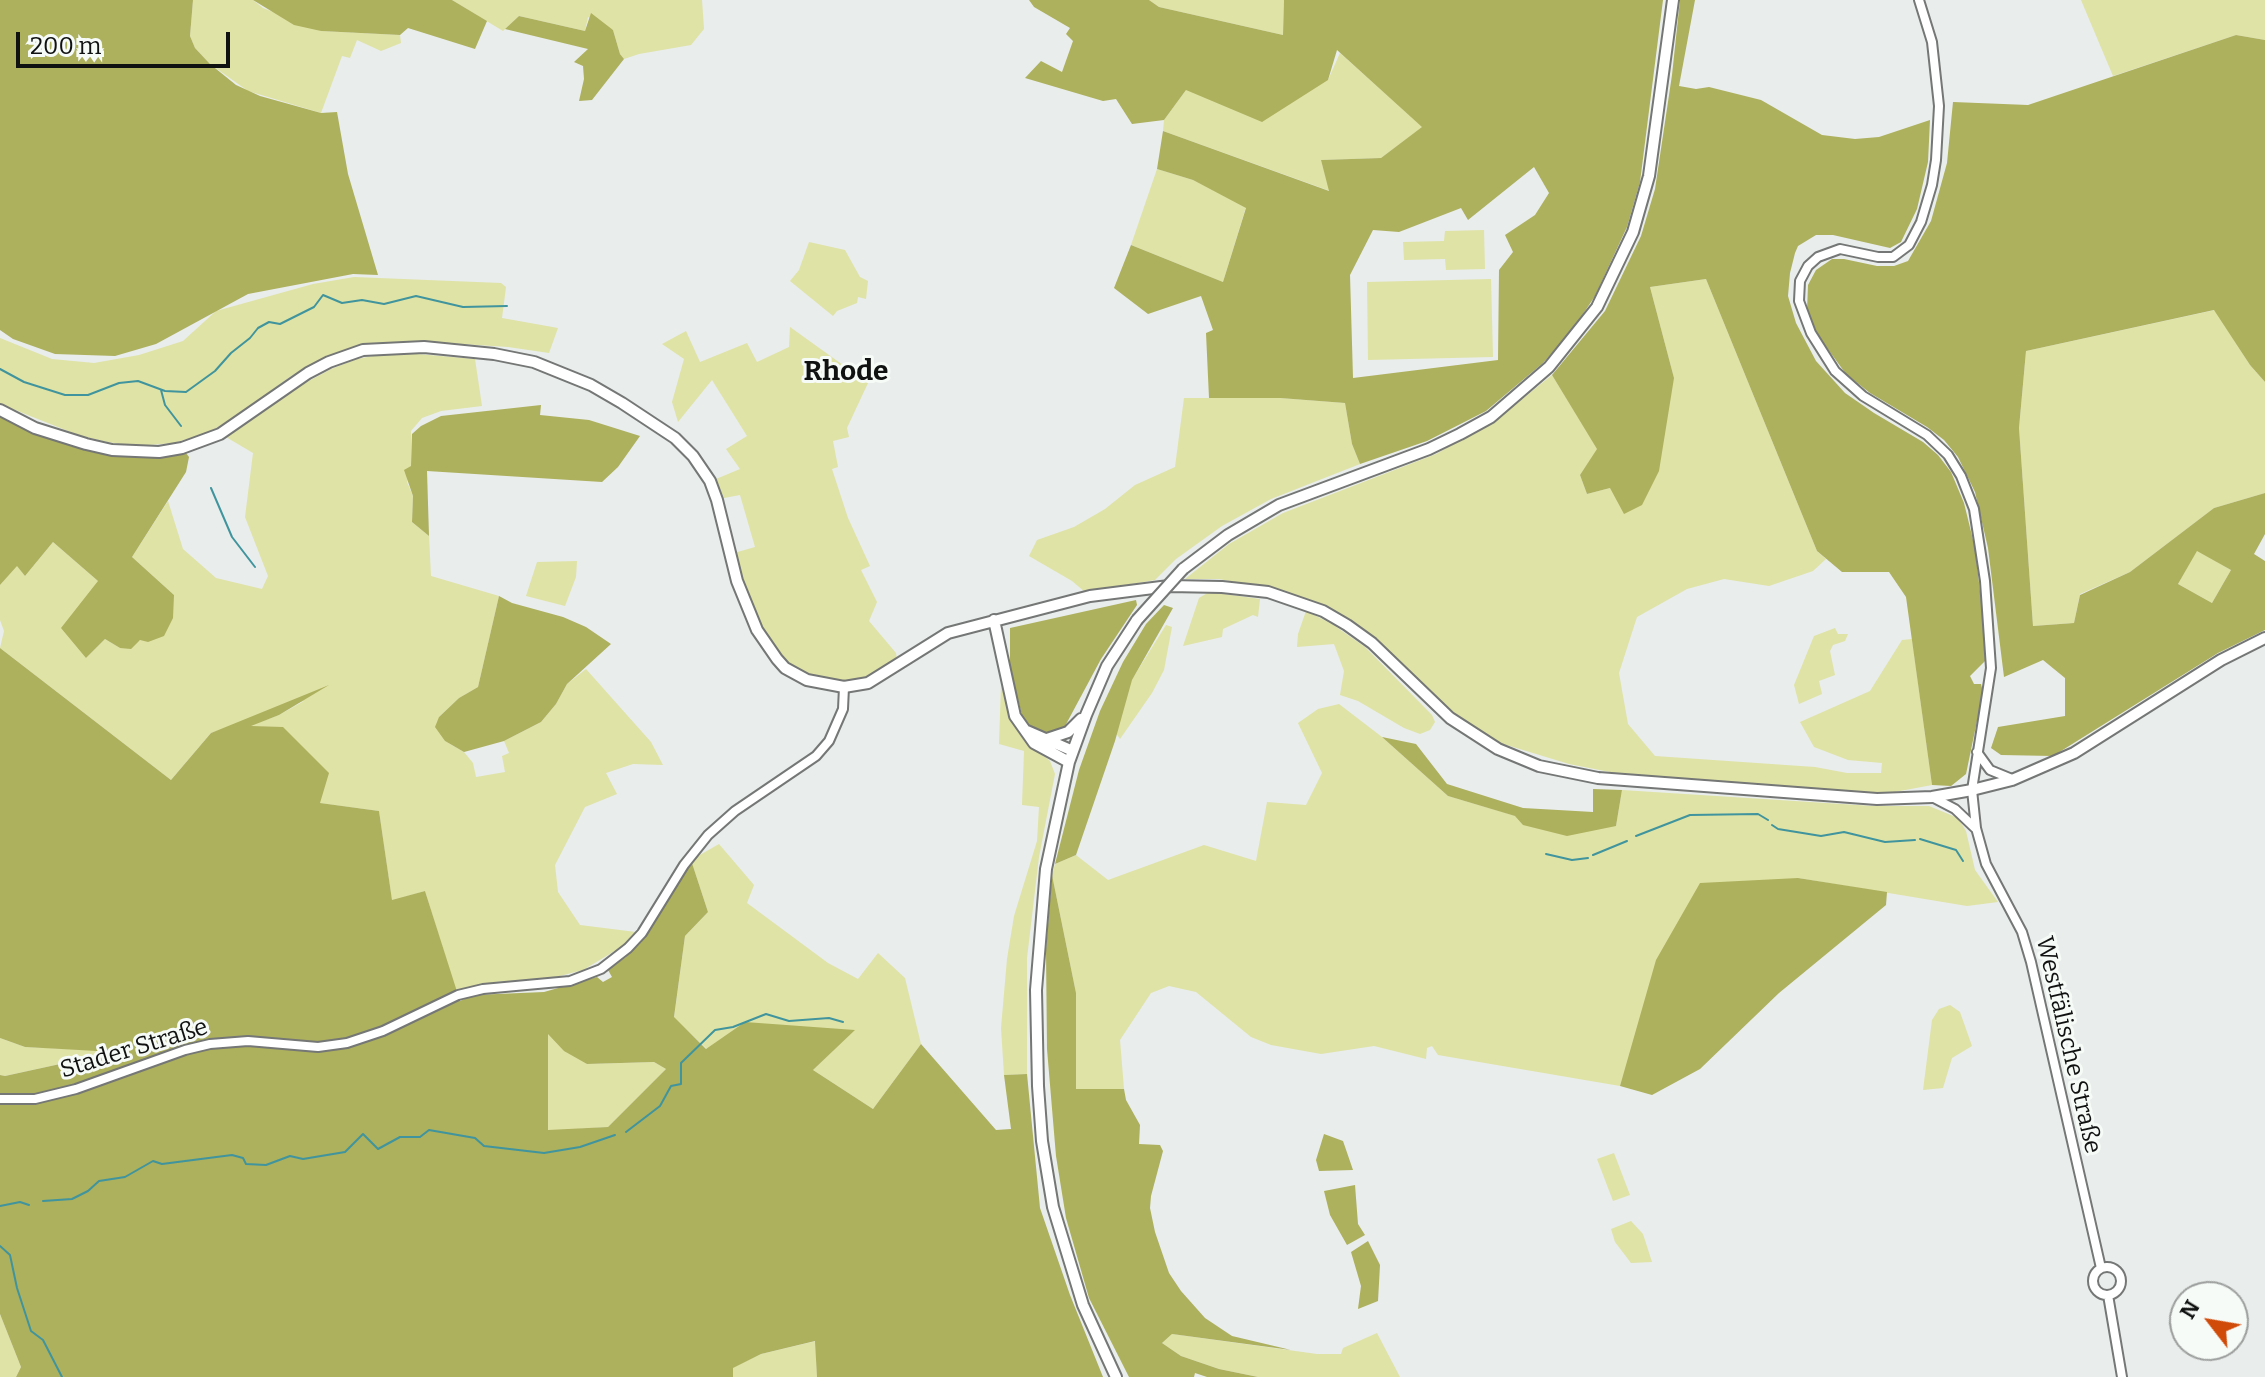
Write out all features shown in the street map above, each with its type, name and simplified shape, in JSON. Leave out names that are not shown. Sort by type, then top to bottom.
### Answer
[{"type":"main road","points":[[1116,1377],[1083,1305],[1053,1207],[1042,1141],[1038,1086],[1038,950],[1050,843],[1071,757],[1086,715],[1112,658],[1137,620],[1183,569],[1228,535],[1279,505],[1429,449],[1481,423],[1521,394],[1557,358],[1597,307],[1633,232],[1649,176],[1673,0]]},
{"type":"main road","points":[[0,410],[35,428],[86,444],[140,453],[171,451],[194,444],[238,423],[308,373],[363,350],[424,347],[494,354],[534,362],[612,397],[675,438],[693,456],[713,491],[743,598],[757,630],[769,651],[785,668],[807,680],[844,687],[868,683],[948,633],[1090,596],[1169,586],[1268,592],[1323,611],[1372,643],[1466,730],[1498,749],[1539,766],[1598,778],[1877,799],[1932,797],[1972,790],[2012,780],[2074,753],[2221,660],[2265,638]]},
{"type":"main road","points":[[994,620],[1012,708],[1022,728],[1034,743],[1071,757]]},
{"type":"main road","points":[[1044,740],[1068,732],[1086,715]]},
{"type":"main road","points":[[1022,728],[1071,757]]},
{"type":"street","name":"Westfälische Straße","points":[[1919,0],[1932,42],[1939,106],[1936,160],[1921,222],[1909,245],[1893,257],[1840,249],[1818,257],[1808,266],[1800,281],[1799,301],[1811,333],[1835,371],[1863,396],[1938,444],[1948,455],[1965,486],[1980,536],[1991,644],[1989,691],[1972,790],[1976,828],[1986,864],[2022,932],[2031,962],[2101,1268]]},
{"type":"street","name":"Stader Straße","points":[[0,1099],[35,1099],[76,1089],[210,1044],[248,1041],[318,1047],[347,1043],[383,1031],[458,995],[570,981],[601,969],[642,933],[684,865],[708,835],[735,811],[808,763],[829,741],[843,709],[844,687]]},
{"type":"street","points":[[1977,751],[1990,770],[2012,780]]},
{"type":"street","points":[[1932,797],[1955,809],[1976,828]]},
{"type":"street","points":[[2101,1268],[2115,1269],[2121,1276],[2119,1289],[2108,1295],[2100,1293],[2093,1284],[2095,1274],[2101,1268]]},
{"type":"street","points":[[2108,1295],[2122,1377]]},
{"type":"green space","points":[[0,0],[193,0],[190,36],[195,48],[236,85],[260,96],[321,113],[337,112],[348,174],[378,275],[353,274],[248,294],[156,344],[115,356],[55,354],[13,339],[0,330]]},
{"type":"green space","points":[[193,0],[253,0],[263,8],[321,31],[400,35],[401,43],[381,51],[357,40],[350,58],[342,56],[321,113],[248,91],[210,64],[195,48],[190,36]]},
{"type":"green space","points":[[253,0],[452,0],[487,21],[475,49],[408,28],[400,35],[321,31],[294,25]]},
{"type":"green space","points":[[452,0],[702,0],[704,29],[691,45],[624,59],[613,30],[588,17],[585,31],[519,16],[503,31]]},
{"type":"green space","points":[[1029,0],[1149,0],[1159,7],[1283,35],[1284,0],[1663,0],[1640,182],[1627,227],[1595,296],[1571,332],[1543,363],[1486,411],[1427,441],[1360,464],[1352,444],[1345,403],[1280,398],[1209,398],[1206,333],[1213,330],[1201,296],[1148,314],[1114,288],[1131,245],[1223,282],[1246,208],[1193,180],[1157,169],[1163,131],[1329,191],[1321,160],[1381,158],[1422,127],[1337,50],[1328,80],[1262,122],[1186,90],[1164,120],[1132,124],[1116,99],[1103,101],[1025,78],[1041,61],[1062,72],[1073,41],[1066,34],[1070,28],[1034,7]],"holes":[[[1534,167],[1549,193],[1535,215],[1505,235],[1513,252],[1499,270],[1498,360],[1353,378],[1350,275],[1373,230],[1399,232],[1461,208],[1468,220]]]},
{"type":"green space","points":[[1149,0],[1284,0],[1283,35],[1159,7]]},
{"type":"green space","points":[[1680,0],[1695,0],[1679,86],[1696,89],[1709,87],[1761,100],[1822,135],[1855,139],[1879,137],[1930,120],[1928,162],[1917,209],[1901,242],[1890,248],[1833,235],[1816,235],[1798,246],[1790,273],[1788,296],[1796,323],[1816,361],[1845,393],[1923,442],[1938,455],[1951,472],[1964,503],[1975,548],[1985,661],[1970,676],[1974,684],[1981,684],[1983,692],[1966,774],[1951,786],[1932,785],[1906,597],[1889,572],[1842,572],[1817,551],[1706,279],[1650,287],[1674,378],[1659,471],[1642,505],[1624,514],[1610,488],[1587,494],[1580,475],[1597,449],[1552,375],[1605,311],[1641,236],[1655,189]]},
{"type":"green space","points":[[2081,0],[2265,0],[2265,40],[2236,35],[2113,76]]},
{"type":"green space","points":[[591,13],[613,30],[624,59],[592,100],[579,101],[584,79],[583,66],[574,62],[588,49],[505,29],[519,16],[585,31]]},
{"type":"green space","points":[[2236,35],[2265,40],[2265,382],[2250,365],[2214,310],[2026,351],[2019,428],[2033,626],[2074,623],[2080,595],[2130,572],[2214,508],[2265,493],[2265,534],[2254,554],[2265,561],[2265,630],[2218,653],[2053,756],[2001,755],[1991,748],[1998,727],[2065,716],[2065,678],[2043,660],[2004,677],[1988,548],[1975,492],[1958,457],[1944,440],[1927,427],[1870,393],[1846,374],[1819,337],[1807,311],[1808,285],[1816,270],[1832,259],[1877,266],[1894,266],[1908,261],[1931,221],[1947,163],[1953,102],[2028,105]],"holes":[[[2197,551],[2231,570],[2212,603],[2178,584]]]},
{"type":"green space","points":[[1340,53],[1423,127],[1381,158],[1321,160],[1330,191],[1163,131],[1164,120],[1186,90],[1328,80]]},
{"type":"green space","points":[[1157,169],[1193,180],[1246,207],[1223,282],[1131,245]]},
{"type":"green space","points":[[1484,230],[1485,269],[1446,270],[1445,259],[1404,260],[1403,242],[1444,241],[1445,231]]},
{"type":"green space","points":[[809,242],[845,250],[860,277],[868,281],[866,299],[858,297],[857,303],[837,311],[833,316],[790,281],[799,270]]},
{"type":"green space","points":[[354,277],[501,283],[506,287],[502,318],[558,328],[549,353],[430,342],[372,343],[328,356],[291,376],[234,418],[207,433],[174,443],[136,446],[107,442],[78,435],[0,404],[0,338],[52,359],[94,363],[139,355],[183,341],[216,311],[313,284]]},
{"type":"green space","points":[[1491,279],[1493,357],[1368,360],[1367,282]]},
{"type":"green space","points":[[1706,279],[1817,551],[1826,559],[1813,571],[1769,586],[1724,579],[1687,589],[1637,617],[1619,673],[1628,724],[1655,756],[1815,767],[1847,773],[1881,773],[1882,763],[1848,760],[1814,747],[1800,722],[1870,691],[1902,640],[1912,639],[1932,785],[1884,794],[1630,776],[1569,764],[1500,743],[1445,707],[1325,608],[1282,591],[1219,579],[1185,579],[1229,544],[1283,513],[1436,454],[1496,420],[1552,375],[1598,449],[1580,475],[1587,494],[1610,488],[1674,378],[1650,287]]},
{"type":"green space","points":[[2215,310],[2250,365],[2265,382],[2265,493],[2214,508],[2130,572],[2080,594],[2074,623],[2033,626],[2019,428],[2026,351]]},
{"type":"green space","points":[[790,327],[868,383],[847,428],[849,437],[833,441],[838,467],[832,469],[848,518],[870,566],[861,570],[877,602],[869,621],[896,653],[897,660],[867,678],[822,680],[798,671],[781,658],[766,640],[741,580],[734,553],[755,547],[740,495],[724,498],[716,479],[740,469],[726,449],[747,436],[712,380],[678,422],[672,402],[684,359],[662,344],[686,331],[700,362],[747,343],[757,362],[789,347]]},
{"type":"green space","points":[[394,352],[475,359],[482,406],[441,411],[422,418],[411,431],[411,466],[407,482],[413,496],[412,522],[429,536],[431,576],[499,596],[478,687],[459,698],[439,717],[445,741],[464,752],[473,763],[476,777],[505,772],[502,756],[509,753],[504,741],[541,722],[567,684],[586,669],[651,742],[663,765],[633,764],[606,773],[617,794],[585,807],[555,865],[558,892],[580,925],[636,932],[623,946],[583,970],[552,978],[495,982],[456,991],[425,891],[392,901],[379,811],[319,803],[249,726],[279,715],[304,701],[211,733],[171,780],[0,648],[4,631],[0,620],[0,585],[17,565],[25,576],[53,542],[98,581],[86,658],[105,639],[120,648],[141,640],[174,595],[132,557],[168,501],[183,549],[216,578],[262,589],[268,576],[245,517],[253,453],[226,437],[257,409],[331,369],[357,359]]},
{"type":"green space","points":[[1184,398],[1280,398],[1345,403],[1352,444],[1360,464],[1271,499],[1222,526],[1176,559],[1155,580],[1085,592],[1029,556],[1037,540],[1074,527],[1105,509],[1135,485],[1175,467]]},
{"type":"green space","points":[[541,405],[540,415],[589,420],[640,436],[618,467],[602,482],[427,471],[429,536],[412,522],[413,496],[404,470],[411,466],[412,434],[441,416]]},
{"type":"green space","points":[[0,415],[66,444],[105,454],[160,458],[186,453],[189,457],[186,472],[132,557],[174,595],[173,618],[164,636],[148,642],[140,640],[131,649],[120,648],[105,639],[86,658],[61,628],[98,581],[53,542],[25,576],[17,566],[0,585]]},
{"type":"green space","points":[[2197,550],[2231,570],[2212,603],[2178,584]]},
{"type":"green space","points":[[577,561],[576,577],[565,606],[526,596],[537,562]]},
{"type":"green space","points":[[1209,592],[1260,599],[1258,617],[1253,615],[1223,629],[1222,637],[1183,646],[1199,598]]},
{"type":"green space","points":[[499,596],[512,603],[563,617],[586,627],[611,644],[567,684],[541,722],[504,741],[464,752],[445,741],[435,727],[439,717],[459,698],[478,687]]},
{"type":"green space","points":[[1136,600],[1137,605],[1101,659],[1064,728],[1050,734],[1030,726],[1023,719],[1010,668],[1010,628]]},
{"type":"green space","points":[[1164,605],[1173,608],[1132,680],[1115,741],[1076,855],[1055,864],[1079,770],[1100,711],[1123,662],[1146,624]]},
{"type":"green space","points":[[1306,611],[1332,624],[1365,647],[1432,715],[1435,722],[1430,730],[1420,734],[1404,728],[1358,701],[1340,695],[1344,671],[1334,644],[1297,647]]},
{"type":"green space","points":[[1166,625],[1172,627],[1164,670],[1120,739],[1116,733],[1131,681]]},
{"type":"green space","points":[[1835,628],[1838,634],[1848,634],[1845,641],[1833,645],[1830,651],[1835,675],[1819,681],[1822,694],[1799,704],[1794,685],[1814,636]]},
{"type":"green space","points":[[0,648],[171,780],[211,733],[329,685],[279,715],[251,726],[283,727],[329,773],[320,803],[379,811],[392,900],[425,891],[460,1001],[474,995],[544,992],[597,977],[603,982],[612,977],[608,970],[647,935],[691,860],[708,912],[685,936],[674,1017],[706,1049],[745,1022],[855,1030],[813,1070],[873,1109],[921,1044],[996,1130],[1011,1129],[1004,1075],[1027,1074],[1040,1208],[1103,1377],[817,1377],[815,1341],[761,1354],[733,1368],[733,1377],[16,1377],[21,1367],[0,1314],[0,1075],[115,1052],[25,1047],[0,1038]],"holes":[[[548,1034],[564,1051],[587,1064],[654,1062],[666,1069],[608,1127],[548,1130]]]},
{"type":"green space","points":[[1001,686],[1013,724],[1024,740],[1050,761],[1055,774],[1039,857],[1027,958],[1027,1074],[1004,1075],[1001,1028],[1007,959],[1014,916],[1037,841],[1039,807],[1022,805],[1024,751],[999,744]]},
{"type":"green space","points":[[1339,704],[1382,737],[1448,796],[1516,816],[1616,826],[1622,790],[1873,806],[1929,806],[1958,818],[1966,831],[1975,870],[1998,902],[1967,906],[1798,878],[1628,1062],[1620,1086],[1438,1055],[1432,1046],[1427,1048],[1426,1059],[1374,1046],[1321,1054],[1271,1045],[1251,1037],[1196,992],[1169,986],[1151,993],[1120,1040],[1124,1089],[1076,1089],[1076,993],[1052,875],[1055,864],[1076,855],[1108,880],[1204,845],[1256,861],[1267,802],[1306,805],[1322,773],[1298,723],[1318,709]]},
{"type":"green space","points":[[1382,737],[1416,744],[1447,784],[1523,808],[1593,812],[1593,789],[1622,790],[1616,826],[1567,836],[1523,825],[1515,816],[1448,796]]},
{"type":"green space","points":[[719,844],[754,885],[747,903],[828,963],[858,979],[878,953],[905,978],[921,1044],[873,1109],[813,1070],[854,1030],[707,1049],[674,1018],[685,936],[708,912],[691,860]]},
{"type":"green space","points":[[1052,875],[1076,993],[1076,1089],[1124,1089],[1126,1100],[1140,1125],[1139,1144],[1160,1145],[1163,1151],[1150,1208],[1169,1273],[1181,1291],[1205,1318],[1232,1336],[1291,1350],[1172,1334],[1162,1343],[1181,1356],[1219,1369],[1258,1377],[1207,1377],[1195,1373],[1194,1377],[1129,1377],[1089,1298],[1066,1218],[1056,1156],[1047,1049],[1046,950]]},
{"type":"green space","points":[[1798,878],[1887,892],[1886,905],[1779,993],[1700,1069],[1652,1095],[1620,1086],[1656,960],[1700,883]]},
{"type":"green space","points":[[1950,1005],[1960,1012],[1972,1046],[1952,1058],[1943,1088],[1923,1090],[1932,1020],[1939,1009]]},
{"type":"green space","points":[[548,1032],[587,1064],[654,1062],[666,1069],[608,1127],[548,1131]]},
{"type":"green space","points":[[0,1038],[25,1047],[119,1051],[5,1076],[0,1075]]},
{"type":"green space","points":[[1324,1134],[1343,1141],[1353,1170],[1319,1171],[1316,1160]]},
{"type":"green space","points":[[1614,1153],[1630,1195],[1613,1201],[1597,1159]]},
{"type":"green space","points":[[1355,1185],[1358,1224],[1365,1235],[1347,1245],[1330,1215],[1324,1191]]},
{"type":"green space","points":[[1631,1221],[1643,1234],[1652,1262],[1631,1263],[1615,1242],[1611,1229]]},
{"type":"green space","points":[[1368,1241],[1380,1265],[1378,1301],[1358,1309],[1361,1286],[1351,1252]]},
{"type":"green space","points":[[0,1314],[21,1367],[16,1377],[0,1377]]},
{"type":"green space","points":[[1377,1333],[1400,1377],[1258,1377],[1219,1369],[1181,1356],[1162,1343],[1172,1334],[1317,1354],[1341,1354],[1343,1348]]},
{"type":"green space","points":[[816,1341],[817,1377],[733,1377],[732,1368],[761,1354]]},
{"type":"waterway","points":[[0,369],[24,382],[65,395],[88,395],[119,383],[138,381],[165,391],[186,392],[215,371],[258,328],[269,322],[280,324],[314,307],[323,295],[342,303],[362,300],[384,304],[416,296],[463,307],[507,306]]},
{"type":"waterway","points":[[161,390],[165,405],[181,426]]},
{"type":"waterway","points":[[211,488],[232,537],[255,567]]},
{"type":"waterway","points":[[1636,836],[1690,815],[1758,814],[1768,820]]},
{"type":"waterway","points":[[1772,825],[1778,829],[1821,836],[1844,832],[1885,842],[1915,840]]},
{"type":"waterway","points":[[1920,839],[1956,850],[1963,861]]},
{"type":"waterway","points":[[1593,855],[1627,841]]},
{"type":"waterway","points":[[1546,854],[1572,860],[1588,858]]},
{"type":"waterway","points":[[626,1132],[660,1106],[671,1086],[681,1084],[681,1063],[715,1030],[733,1027],[766,1014],[789,1021],[829,1018],[843,1022]]},
{"type":"waterway","points":[[43,1201],[72,1199],[99,1181],[125,1177],[153,1161],[162,1164],[232,1155],[243,1158],[246,1164],[266,1165],[290,1156],[303,1159],[345,1152],[363,1134],[378,1149],[400,1137],[420,1137],[429,1130],[475,1138],[484,1146],[544,1153],[580,1147],[615,1135]]},
{"type":"waterway","points":[[0,1206],[20,1202],[29,1205]]},
{"type":"waterway","points":[[0,1246],[10,1255],[31,1331],[43,1340],[62,1377]]},
{"type":"district","name":"Rhode","points":[[846,372]]}]
